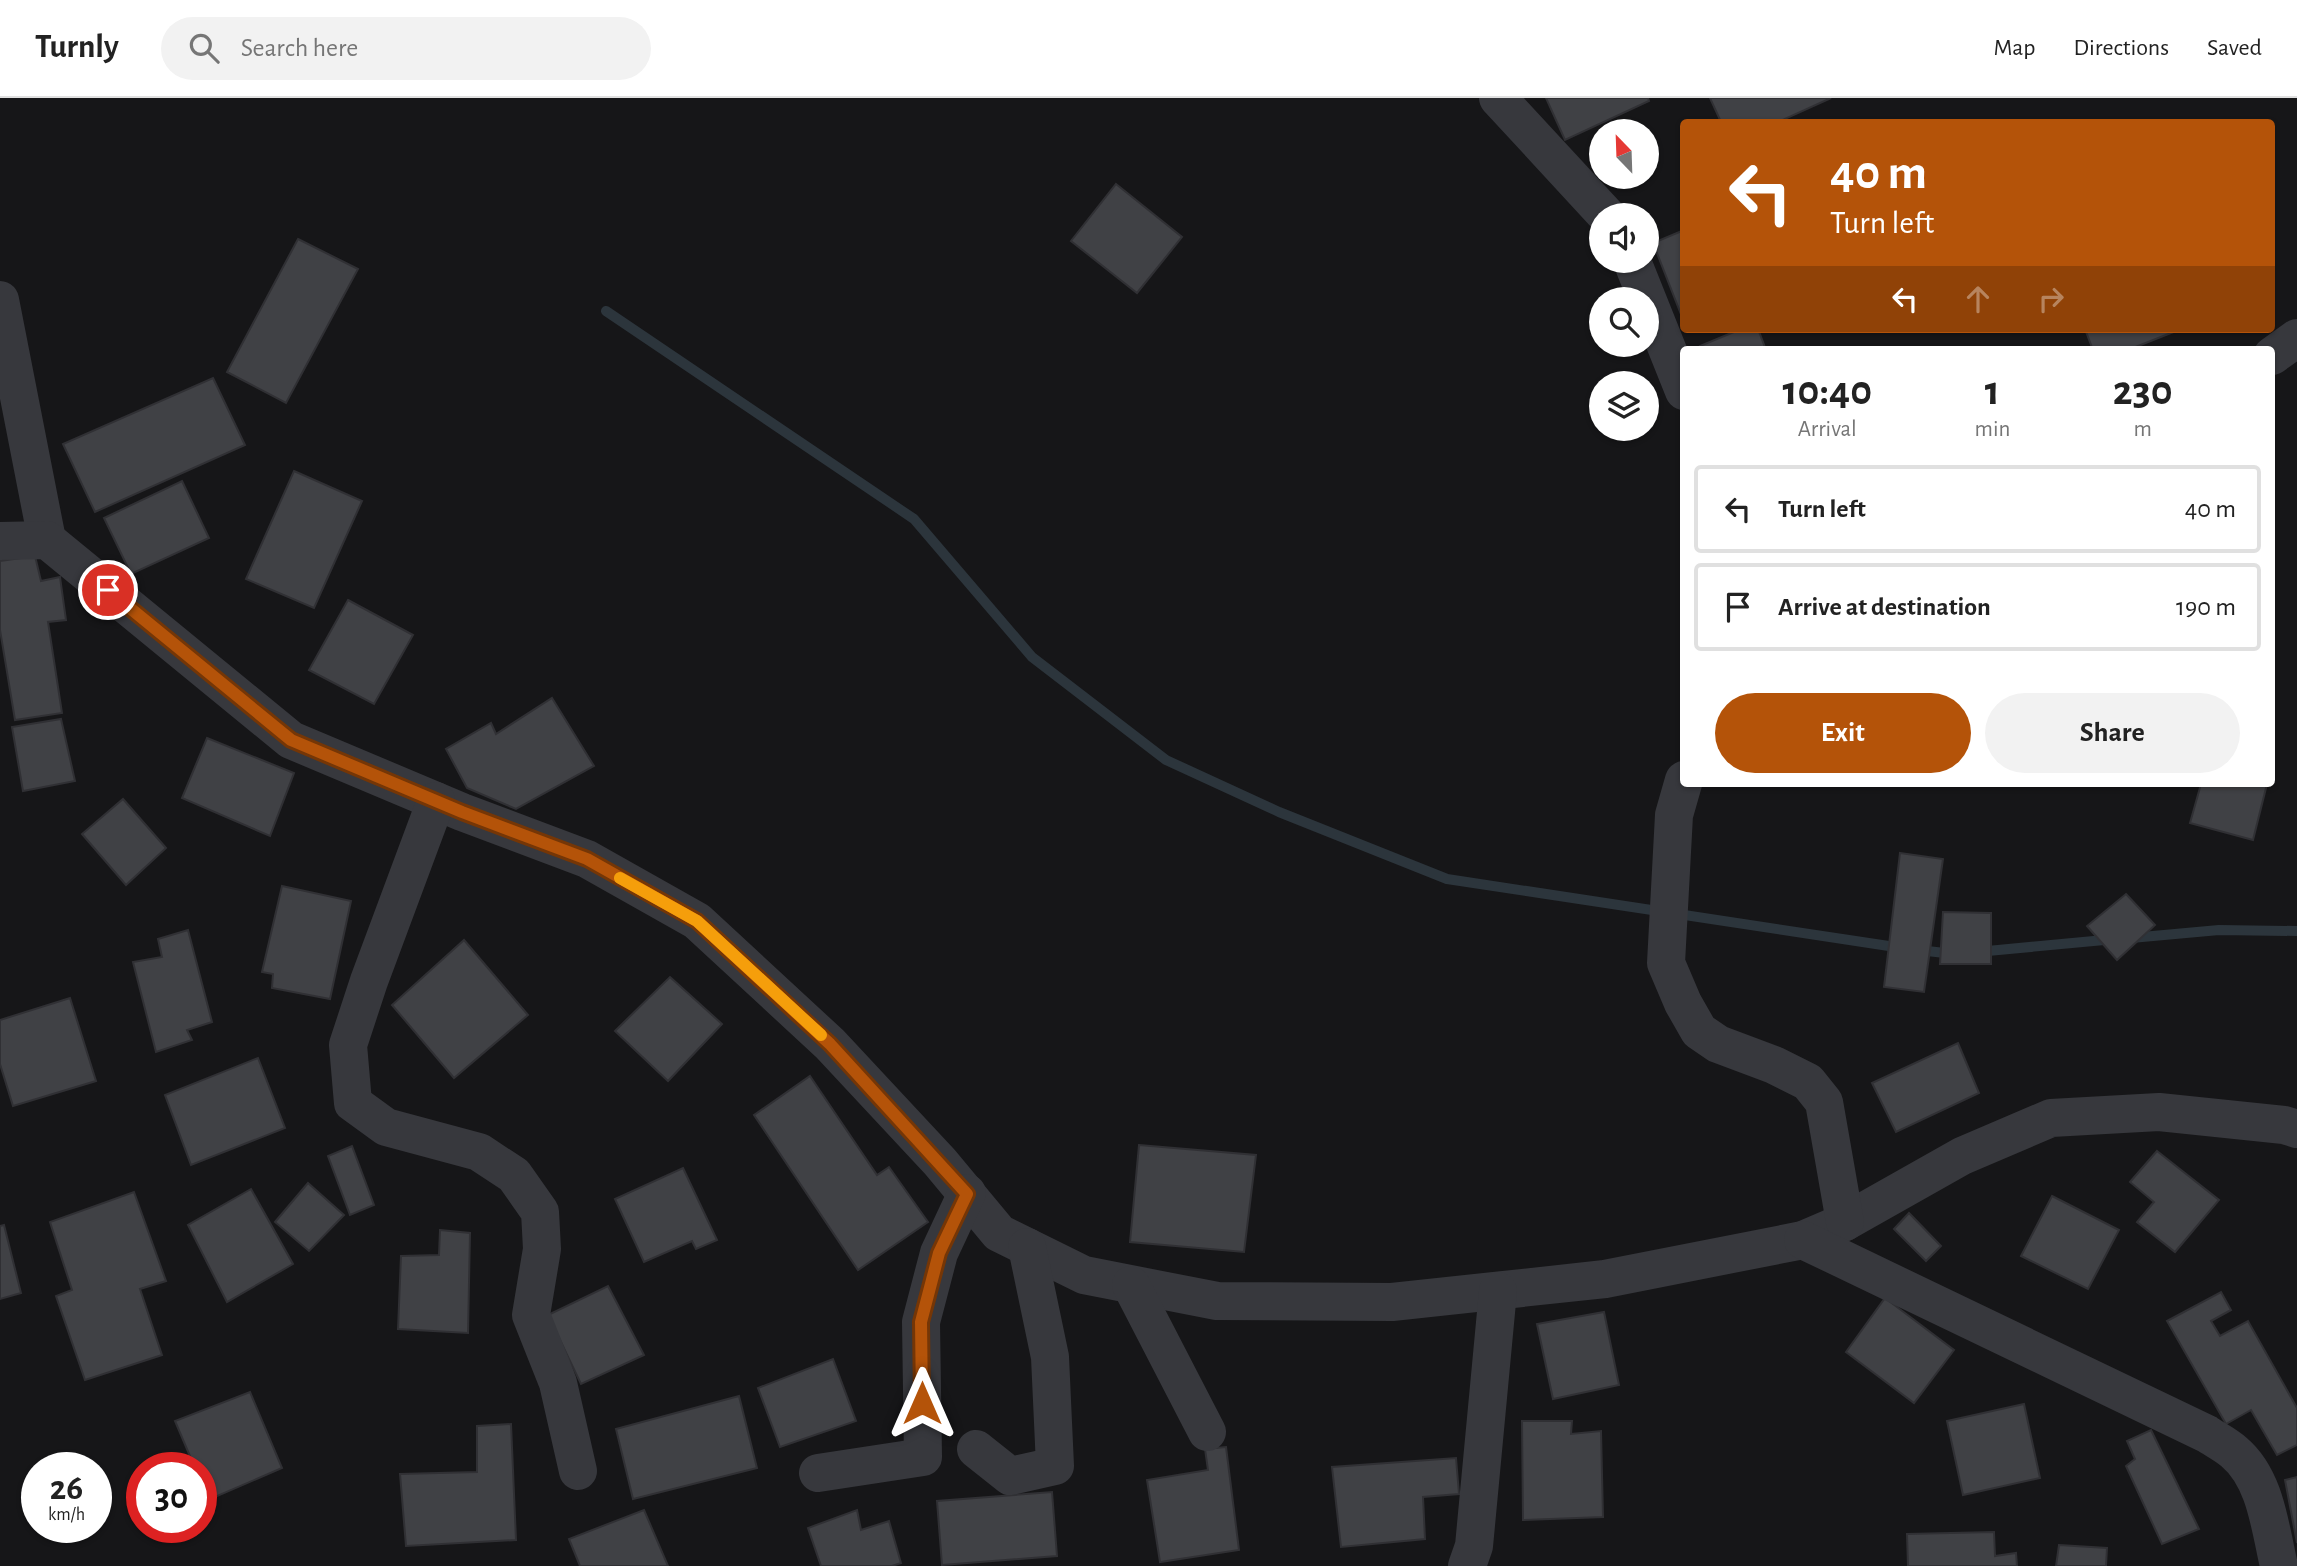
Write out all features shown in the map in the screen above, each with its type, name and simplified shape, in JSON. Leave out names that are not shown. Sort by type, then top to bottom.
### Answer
[{"type":"street","points":[[1498,98],[1595,203]]},
{"type":"street","points":[[1637,273],[1680,381]]},
{"type":"street","points":[[0,300],[47,540],[291,740],[436,801],[587,859],[697,921],[830,1044],[967,1194],[999,1233],[1084,1275],[1217,1301],[1392,1303],[1605,1279],[1803,1240],[1845,1222],[1962,1156],[2051,1118],[2159,1112],[2284,1125],[2297,1129]]},
{"type":"street","points":[[2275,354],[2297,338]]},
{"type":"street","points":[[0,541],[47,540]]},
{"type":"street","points":[[1682,787],[1674,815],[1665,963],[1699,1031],[1718,1044],[1774,1065],[1808,1082],[1824,1102],[1845,1222]]},
{"type":"street","points":[[436,801],[348,1045],[353,1103],[386,1127],[479,1152],[514,1175],[541,1212],[542,1249],[531,1315],[558,1382],[578,1471]]},
{"type":"street","points":[[818,1473],[923,1457],[921,1322],[939,1253],[967,1194]]},
{"type":"street","points":[[1803,1240],[2207,1434],[2234,1452],[2253,1474],[2267,1510],[2279,1566]]},
{"type":"street","points":[[976,1449],[1010,1476],[1055,1466],[1050,1357],[1027,1247]]},
{"type":"street","points":[[1131,1284],[1207,1432]]},
{"type":"street","points":[[1467,1566],[1474,1546],[1498,1291]]},
{"type":"building","points":[[1546,98],[1648,98],[1649,101],[1610,119],[1589,119],[1589,129],[1565,140]]},
{"type":"building","points":[[1710,98],[1831,98],[1785,119],[1720,119]]},
{"type":"building","points":[[1116,184],[1182,237],[1137,293],[1071,241]]},
{"type":"building","points":[[1680,232],[1680,312],[1659,258],[1659,240]]},
{"type":"building","points":[[298,239],[358,269],[286,403],[227,372]]},
{"type":"building","points":[[1731,333],[1760,333],[1764,346],[1700,346]]},
{"type":"building","points":[[2087,333],[2171,333],[2138,346],[2091,346]]},
{"type":"building","points":[[213,378],[245,445],[95,512],[63,444]]},
{"type":"building","points":[[294,471],[362,501],[314,608],[246,579]]},
{"type":"building","points":[[182,481],[209,538],[131,574],[104,518]]},
{"type":"building","points":[[35,556],[41,581],[60,577],[66,620],[48,622],[62,713],[15,720],[0,630],[0,561]]},
{"type":"building","points":[[348,600],[413,635],[374,704],[309,670]]},
{"type":"building","points":[[552,698],[594,766],[516,809],[467,788],[446,749],[491,723],[496,734]]},
{"type":"building","points":[[61,719],[75,781],[23,791],[12,727]]},
{"type":"building","points":[[207,738],[294,773],[270,836],[182,798]]},
{"type":"building","points":[[2200,787],[2266,787],[2253,840],[2190,823]]},
{"type":"building","points":[[123,799],[166,848],[126,885],[82,834]]},
{"type":"building","points":[[1900,853],[1943,859],[1924,992],[1884,987]]},
{"type":"building","points":[[282,886],[351,901],[330,999],[272,988],[273,974],[262,972]]},
{"type":"building","points":[[2126,894],[2155,925],[2117,960],[2087,926]]},
{"type":"building","points":[[1943,912],[1991,913],[1991,964],[1940,964]]},
{"type":"building","points":[[188,930],[212,1022],[187,1030],[192,1040],[156,1052],[133,962],[162,957],[158,939]]},
{"type":"building","points":[[464,940],[528,1015],[454,1078],[392,1005]]},
{"type":"building","points":[[670,977],[722,1024],[668,1081],[615,1031]]},
{"type":"building","points":[[70,998],[96,1081],[13,1106],[0,1064],[0,1020]]},
{"type":"building","points":[[1958,1043],[1979,1093],[1896,1132],[1872,1083]]},
{"type":"building","points":[[258,1058],[285,1128],[191,1165],[165,1095]]},
{"type":"building","points":[[810,1076],[877,1175],[889,1167],[928,1222],[858,1270],[754,1115]]},
{"type":"building","points":[[1139,1145],[1256,1155],[1244,1252],[1130,1242]]},
{"type":"building","points":[[352,1146],[374,1205],[350,1215],[328,1156]]},
{"type":"building","points":[[2157,1151],[2219,1200],[2175,1252],[2137,1222],[2154,1202],[2130,1182]]},
{"type":"building","points":[[683,1168],[717,1240],[696,1249],[692,1241],[644,1262],[615,1199]]},
{"type":"building","points":[[308,1183],[344,1215],[309,1251],[275,1222]]},
{"type":"building","points":[[251,1189],[293,1264],[227,1302],[188,1225]]},
{"type":"building","points":[[134,1192],[166,1281],[140,1289],[162,1355],[85,1380],[56,1296],[72,1290],[50,1222]]},
{"type":"building","points":[[2052,1196],[2119,1230],[2088,1289],[2021,1256]]},
{"type":"building","points":[[1909,1213],[1941,1246],[1926,1261],[1894,1229]]},
{"type":"building","points":[[4,1225],[21,1293],[0,1299],[0,1226]]},
{"type":"building","points":[[440,1230],[470,1233],[468,1333],[398,1329],[401,1256],[439,1255]]},
{"type":"building","points":[[608,1286],[644,1355],[581,1384],[548,1315]]},
{"type":"building","points":[[2221,1292],[2231,1310],[2211,1321],[2220,1336],[2248,1321],[2297,1408],[2297,1445],[2277,1455],[2251,1410],[2226,1424],[2167,1321]]},
{"type":"building","points":[[1885,1298],[1954,1350],[1914,1403],[1846,1352]]},
{"type":"building","points":[[1604,1312],[1619,1385],[1553,1399],[1537,1324]]},
{"type":"building","points":[[833,1359],[856,1421],[780,1447],[758,1388]]},
{"type":"building","points":[[250,1392],[282,1468],[217,1496],[217,1452],[188,1452],[175,1421]]},
{"type":"building","points":[[739,1396],[757,1468],[633,1499],[616,1429]]},
{"type":"building","points":[[2024,1404],[2040,1478],[1963,1495],[1947,1421]]},
{"type":"building","points":[[1522,1421],[1572,1421],[1571,1434],[1601,1431],[1603,1517],[1523,1520]]},
{"type":"building","points":[[511,1424],[516,1540],[406,1546],[400,1474],[477,1472],[477,1426]]},
{"type":"building","points":[[2151,1430],[2199,1529],[2162,1544],[2126,1466],[2135,1459],[2127,1441]]},
{"type":"building","points":[[1226,1447],[1239,1550],[1160,1562],[1147,1480],[1208,1470],[1205,1449]]},
{"type":"building","points":[[1456,1458],[1459,1494],[1423,1497],[1425,1539],[1341,1547],[1332,1467]]},
{"type":"building","points":[[2297,1477],[2297,1543],[2285,1480]]},
{"type":"building","points":[[1052,1492],[1057,1556],[942,1565],[937,1501]]},
{"type":"building","points":[[644,1510],[668,1566],[580,1566],[569,1539]]},
{"type":"building","points":[[857,1510],[861,1530],[889,1521],[901,1563],[892,1566],[821,1566],[808,1528]]},
{"type":"building","points":[[1994,1532],[1995,1556],[2016,1553],[2017,1566],[1908,1566],[1907,1534]]},
{"type":"building","points":[[2059,1545],[2107,1548],[2106,1566],[2056,1566]]},
{"type":"waterway","points":[[606,311],[914,519],[1032,657],[1166,760],[1279,812],[1447,879],[1902,948]]},
{"type":"waterway","points":[[2131,938],[2219,930],[2297,931]]},
{"type":"waterway","points":[[1977,952],[2115,939]]},
{"type":"waterway","points":[[1918,950],[1954,954]]},
{"type":"slow traffic","points":[[620,878],[697,921],[821,1035]]},
{"type":"route","points":[[108,590],[291,740],[462,812],[587,859],[697,921],[830,1044],[967,1194],[939,1253],[921,1322],[922,1403]]}]
